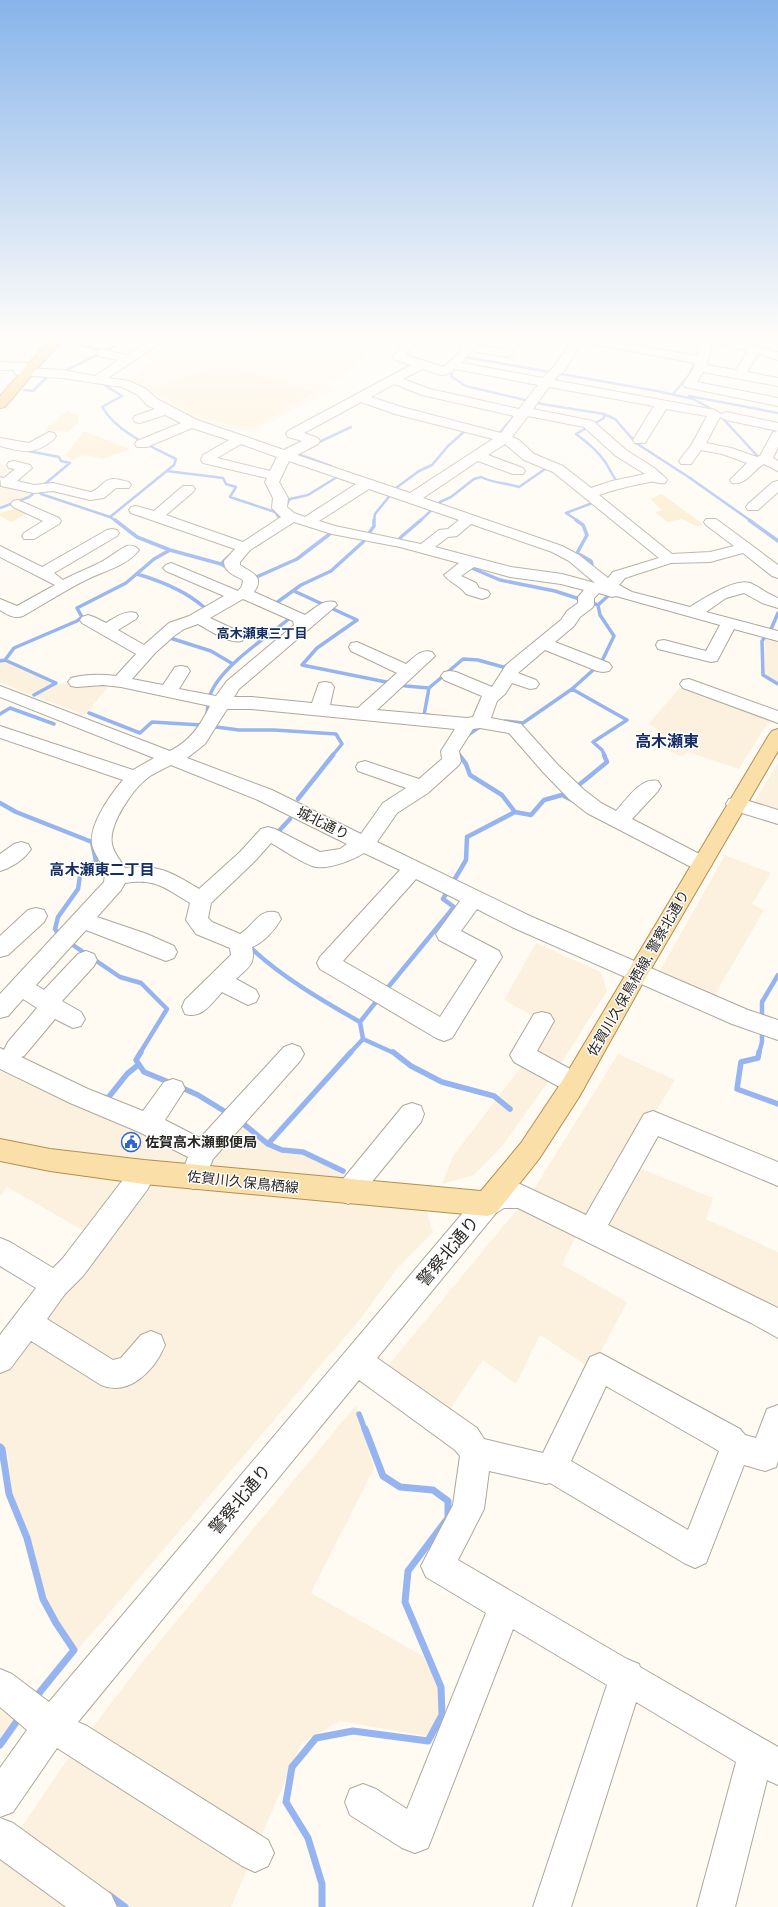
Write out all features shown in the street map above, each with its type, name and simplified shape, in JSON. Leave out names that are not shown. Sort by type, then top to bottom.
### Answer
[{"type":"main road","name":"佐賀川久保鳥栖線, 警察北通り","points":[[487,1204],[530,1151],[574,1083],[736,804],[778,735]]},
{"type":"main road","name":"佐賀川久保鳥栖線","points":[[0,1150],[50,1160],[144,1172],[487,1204]]},
{"type":"street","points":[[144,443],[187,425]]},
{"type":"street","points":[[198,425],[556,549],[574,558],[599,594]]},
{"type":"street","points":[[246,587],[232,567],[232,561],[245,548],[288,520],[283,512],[281,495],[272,482],[285,455],[312,441],[293,434],[310,425]]},
{"type":"street","points":[[455,425],[500,437],[514,443],[529,457],[558,469],[666,556],[667,559]]},
{"type":"street","points":[[411,499],[478,456],[500,437],[510,425]]},
{"type":"street","points":[[589,425],[621,453],[655,476],[619,484],[590,495]]},
{"type":"street","points":[[640,440],[649,425]]},
{"type":"street","points":[[686,461],[698,445],[709,425]]},
{"type":"street","points":[[164,435],[177,441]]},
{"type":"street","points":[[738,480],[761,460],[778,435]]},
{"type":"street","points":[[0,442],[31,448],[38,446],[49,436]]},
{"type":"street","points":[[240,439],[208,458],[208,460],[274,476]]},
{"type":"street","points":[[698,445],[726,450],[761,460],[778,467]]},
{"type":"street","points":[[478,456],[518,471]]},
{"type":"street","points":[[3,482],[25,468],[14,465]]},
{"type":"street","points":[[74,492],[88,481]]},
{"type":"street","points":[[3,482],[37,490],[52,487],[90,496],[99,495],[113,483],[124,485]]},
{"type":"street","points":[[307,522],[367,484]]},
{"type":"street","points":[[753,507],[778,485]]},
{"type":"street","points":[[156,516],[188,489]]},
{"type":"street","points":[[29,536],[54,521],[12,506],[35,497],[37,490]]},
{"type":"street","points":[[136,510],[238,545]]},
{"type":"street","points":[[283,512],[332,530],[398,542],[468,564],[510,572],[562,579],[599,594],[693,613],[773,633]]},
{"type":"street","points":[[423,549],[444,533],[452,533],[470,518]]},
{"type":"street","points":[[712,522],[778,573]]},
{"type":"street","points":[[43,573],[108,536],[88,530]]},
{"type":"street","points":[[244,941],[204,928],[197,920],[201,900],[247,857],[273,836],[318,860],[345,855],[365,843],[390,808],[421,788],[452,761],[450,751],[487,724],[489,699],[512,670],[545,644],[568,623],[573,614],[586,606],[620,576],[667,559],[710,557],[746,548]]},
{"type":"street","points":[[0,604],[17,613],[83,575],[103,568],[131,550]]},
{"type":"street","points":[[0,551],[65,586]]},
{"type":"street","points":[[710,557],[724,568]]},
{"type":"street","points":[[468,564],[452,574],[456,579],[470,586],[472,591],[482,594]]},
{"type":"street","points":[[171,568],[246,587],[274,605],[300,619],[302,625]]},
{"type":"street","points":[[693,613],[720,595],[745,585],[768,600],[778,603]]},
{"type":"street","points":[[122,682],[165,635],[177,626],[190,622],[246,587]]},
{"type":"street","points":[[0,1009],[114,885],[117,877],[114,864],[104,853],[100,840],[104,826],[113,808],[136,778],[144,772],[188,749],[209,725],[213,701],[300,629],[302,625],[327,607]]},
{"type":"street","points":[[26,609],[42,619]]},
{"type":"street","points":[[106,630],[130,616]]},
{"type":"street","points":[[88,620],[147,653]]},
{"type":"street","points":[[190,622],[236,637]]},
{"type":"street","points":[[664,645],[711,658],[729,623]]},
{"type":"street","points":[[372,636],[352,651],[400,680]]},
{"type":"street","points":[[545,644],[599,666]]},
{"type":"street","points":[[363,713],[426,656]]},
{"type":"street","points":[[167,693],[181,671]]},
{"type":"street","points":[[508,675],[530,684]]},
{"type":"street","points":[[450,676],[494,694]]},
{"type":"street","points":[[77,682],[103,680],[122,682],[167,693],[213,701],[320,709],[487,724],[515,728],[522,734],[550,768],[572,790],[594,808],[702,864]]},
{"type":"street","points":[[689,684],[778,717]]},
{"type":"street","points":[[320,709],[325,687]]},
{"type":"street","name":"城北通り","points":[[0,691],[265,795],[365,843],[522,922],[740,1018],[768,1027]]},
{"type":"street","points":[[0,732],[136,778]]},
{"type":"street","points":[[365,767],[414,784],[421,788]]},
{"type":"street","points":[[619,820],[651,786]]},
{"type":"street","points":[[736,804],[778,817]]},
{"type":"street","points":[[0,864],[20,849]]},
{"type":"street","points":[[414,868],[328,962],[444,1031],[492,957],[447,934],[457,890]]},
{"type":"street","points":[[117,877],[142,873],[166,878],[201,900]]},
{"type":"street","points":[[0,949],[36,916]]},
{"type":"street","points":[[193,1007],[243,958],[244,941],[270,919]]},
{"type":"street","points":[[71,932],[138,940],[166,952]]},
{"type":"street","points":[[86,960],[8,1053],[79,1096],[148,1124],[203,1152]]},
{"type":"street","points":[[221,981],[248,996]]},
{"type":"street","points":[[21,986],[73,1019]]},
{"type":"street","points":[[542,1021],[522,1055],[574,1083]]},
{"type":"street","points":[[193,1177],[203,1152],[292,1054]]},
{"type":"street","points":[[148,1124],[173,1089]]},
{"type":"street","points":[[348,1192],[412,1114]]},
{"type":"street","points":[[593,1226],[653,1122],[778,1174]]},
{"type":"street","points":[[0,1359],[55,1285],[73,1267],[144,1172]]},
{"type":"street","points":[[487,1204],[501,1196],[520,1196],[593,1226],[761,1313],[778,1324]]},
{"type":"street","name":"警察北通り","points":[[0,1799],[26,1707],[356,1360],[487,1204]]},
{"type":"street","points":[[0,1251],[55,1285]]},
{"type":"street","points":[[27,1323],[111,1375],[129,1371],[151,1345]]},
{"type":"street","points":[[356,1360],[390,1387],[466,1439],[475,1452],[475,1464],[468,1509],[437,1566],[627,1676],[767,1760],[716,1907]]},
{"type":"street","points":[[475,1452],[546,1469],[552,1467],[600,1367],[729,1440],[736,1447],[765,1456],[778,1420]]},
{"type":"street","points":[[552,1467],[696,1552],[736,1447]]},
{"type":"street","points":[[363,1802],[415,1835],[505,1606]]},
{"type":"street","points":[[552,1907],[627,1676]]},
{"type":"street","points":[[26,1707],[255,1853]]},
{"type":"street","points":[[0,1836],[98,1907]]},
{"type":"shaded area","points":[[50,425],[76,425],[68,432],[44,430]]},
{"type":"shaded area","points":[[212,425],[266,425],[254,432]]},
{"type":"shaded area","points":[[240,425],[258,425],[255,427]]},
{"type":"shaded area","points":[[84,431],[130,449],[103,459],[85,455],[72,460],[65,455]]},
{"type":"shaded area","points":[[0,464],[21,469],[3,484],[28,489],[30,498],[0,508]]},
{"type":"shaded area","points":[[662,494],[704,525],[696,526],[682,519],[667,522],[655,512],[662,510],[650,499]]},
{"type":"shaded area","points":[[16,508],[28,513],[11,522],[0,516],[0,513]]},
{"type":"shaded area","points":[[777,630],[778,685],[764,677],[765,636]]},
{"type":"shaded area","points":[[0,657],[55,684],[111,683],[85,715],[0,683]]},
{"type":"shaded area","points":[[685,682],[772,716],[739,769],[688,752],[682,757],[648,741],[658,730],[648,724]]},
{"type":"shaded area","points":[[778,763],[778,817],[750,809]]},
{"type":"shaded area","points":[[725,855],[771,873],[752,904],[764,910],[713,998],[658,974]]},
{"type":"shaded area","points":[[536,943],[601,972],[607,991],[560,1065],[503,1145],[474,1175],[442,1184],[453,1156],[524,1063],[544,1022],[504,1000]]},
{"type":"shaded area","points":[[618,1054],[675,1080],[625,1162],[713,1198],[706,1219],[778,1252],[778,1318],[578,1231],[562,1265],[627,1302],[592,1369],[540,1335],[516,1384],[483,1360],[443,1420],[381,1374],[534,1189]]},
{"type":"shaded area","points":[[0,1061],[211,1151],[240,1118],[286,1154],[304,1154],[357,1179],[343,1183],[91,1159],[0,1143]]},
{"type":"shaded area","points":[[0,1161],[84,1175],[426,1210],[433,1232],[395,1271],[362,1317],[76,1652],[44,1600],[12,1493],[8,1456],[0,1448],[0,1368],[100,1240],[7,1187],[0,1196]]},
{"type":"shaded area","points":[[356,1405],[374,1468],[311,1593],[423,1656],[446,1697],[431,1737],[340,1721],[301,1744],[231,1907],[0,1907],[0,1859],[60,1770],[140,1665]]},
{"type":"shaded area","points":[[0,1696],[27,1716],[0,1750]]},
{"type":"waterway","points":[[110,517],[174,465],[176,459],[145,444],[118,425]]},
{"type":"waterway","points":[[497,436],[506,425]]},
{"type":"waterway","points":[[592,425],[576,434],[606,463],[619,484]]},
{"type":"waterway","points":[[620,425],[636,443],[690,478],[751,521]]},
{"type":"waterway","points":[[729,425],[761,460]]},
{"type":"waterway","points":[[315,444],[351,427]]},
{"type":"waterway","points":[[374,521],[375,514],[396,488],[419,471],[432,465],[448,446],[466,430],[470,431]]},
{"type":"waterway","points":[[0,508],[29,497],[70,463],[61,461],[59,457],[23,450]]},
{"type":"waterway","points":[[275,512],[285,507],[290,499],[308,495],[337,477],[331,466],[295,453],[297,452]]},
{"type":"waterway","points":[[769,466],[778,471]]},
{"type":"waterway","points":[[420,521],[440,502],[451,497],[474,479],[481,477],[490,481],[519,487],[545,469]]},
{"type":"waterway","points":[[167,471],[223,478],[226,484],[236,487],[230,497],[275,512]]},
{"type":"waterway","points":[[38,491],[41,494],[110,517]]},
{"type":"waterway","points":[[578,521],[566,513],[595,502],[592,500]]},
{"type":"waterway","points":[[275,512],[280,519],[278,521]]},
{"type":"waterway","points":[[110,517],[116,521]]},
{"type":"waterway","points":[[115,520],[137,537],[170,550]]},
{"type":"waterway","points":[[396,544],[401,537],[421,520]]},
{"type":"waterway","points":[[576,520],[583,525],[587,535],[577,553],[591,561],[592,564]]},
{"type":"waterway","points":[[749,520],[778,541]]},
{"type":"waterway","points":[[272,606],[301,585],[331,571],[363,542],[374,526],[374,521]]},
{"type":"waterway","points":[[252,579],[297,559],[331,533]]},
{"type":"waterway","points":[[5,660],[14,648],[77,621],[82,617],[77,608],[126,583],[154,559],[170,550]]},
{"type":"waterway","points":[[170,550],[221,564]]},
{"type":"waterway","points":[[221,564],[228,557]]},
{"type":"waterway","points":[[221,564],[229,569]]},
{"type":"waterway","points":[[467,566],[500,580],[555,591],[598,605]]},
{"type":"waterway","points":[[137,574],[164,583],[190,596],[205,608],[203,611]]},
{"type":"waterway","points":[[294,591],[357,620],[317,648],[302,665],[406,686],[429,688]]},
{"type":"waterway","points":[[598,605],[609,595]]},
{"type":"waterway","points":[[572,689],[601,663],[614,636],[600,615],[598,605]]},
{"type":"waterway","points":[[778,613],[772,627],[762,641],[763,675],[778,684]]},
{"type":"waterway","points":[[233,664],[290,618],[287,616]]},
{"type":"waterway","points":[[172,634],[170,638],[211,651],[233,664]]},
{"type":"waterway","points":[[429,688],[463,659],[478,660],[503,667],[510,665]]},
{"type":"waterway","points":[[0,661],[5,660]]},
{"type":"waterway","points":[[5,660],[56,683],[34,695]]},
{"type":"waterway","points":[[207,713],[208,701],[215,684],[233,664]]},
{"type":"waterway","points":[[429,688],[424,715],[429,715]]},
{"type":"waterway","points":[[501,723],[505,721],[523,723],[572,689]]},
{"type":"waterway","points":[[572,689],[627,720],[593,742],[602,750],[605,756]]},
{"type":"waterway","points":[[0,714],[10,708],[54,724]]},
{"type":"waterway","points":[[89,713],[140,733],[152,722],[201,725],[239,730],[274,730],[336,734],[342,744],[332,756]]},
{"type":"waterway","points":[[468,735],[481,726]]},
{"type":"waterway","points":[[457,752],[460,756]]},
{"type":"waterway","points":[[298,799],[333,755]]},
{"type":"waterway","points":[[459,755],[466,764],[470,775],[502,795],[515,812]]},
{"type":"waterway","points":[[574,789],[607,762],[604,755]]},
{"type":"waterway","points":[[515,812],[531,815],[544,800],[562,795],[574,801]]},
{"type":"waterway","points":[[0,803],[16,812],[92,842],[96,861],[80,876],[78,889],[58,917],[55,929],[60,936]]},
{"type":"waterway","points":[[385,991],[454,907],[443,899],[466,860],[467,837],[515,812]]},
{"type":"waterway","points":[[276,834],[290,819]]},
{"type":"waterway","points":[[67,941],[120,977],[141,983],[167,1009],[140,1053]]},
{"type":"waterway","points":[[248,945],[287,977],[360,1022]]},
{"type":"waterway","points":[[762,1021],[762,1002],[778,975]]},
{"type":"waterway","points":[[360,1022],[379,998]]},
{"type":"waterway","points":[[360,1022],[363,1039]]},
{"type":"waterway","points":[[759,1053],[762,1042],[762,1028]]},
{"type":"waterway","points":[[350,1053],[363,1039]]},
{"type":"waterway","points":[[363,1039],[394,1053]]},
{"type":"waterway","points":[[141,1052],[136,1060],[144,1072],[171,1083]]},
{"type":"waterway","points":[[268,1144],[351,1052]]},
{"type":"waterway","points":[[393,1052],[411,1066],[442,1082],[494,1096],[510,1109]]},
{"type":"waterway","points":[[759,1052],[758,1058],[741,1062],[737,1089],[778,1104]]},
{"type":"waterway","points":[[103,1097],[108,1098],[127,1074],[138,1065]]},
{"type":"waterway","points":[[180,1087],[198,1095],[229,1114]]},
{"type":"waterway","points":[[240,1121],[268,1144]]},
{"type":"waterway","points":[[268,1144],[282,1150],[303,1152],[343,1171]]},
{"type":"waterway","points":[[359,1414],[365,1430]]},
{"type":"waterway","points":[[322,1907],[322,1884],[308,1838],[286,1802],[292,1767],[316,1738],[353,1731],[428,1741],[442,1715],[441,1687],[405,1602],[408,1571],[448,1518],[448,1501],[433,1490],[400,1487],[383,1476],[365,1429]]},
{"type":"waterway","points":[[0,1447],[2,1449],[9,1494],[27,1538],[43,1599],[56,1623],[74,1650],[35,1698]]},
{"type":"waterway","points":[[0,1745],[19,1718]]},
{"type":"waterway","points":[[109,1895],[125,1907]]},
{"type":"place","name":"佐賀高木瀬郵便局","points":[[131,1142]]},
{"type":"district","name":"高木瀬東三丁目","points":[[262,633]]},
{"type":"district","name":"高木瀬東","points":[[667,741]]},
{"type":"district","name":"高木瀬東二丁目","points":[[102,870]]}]
